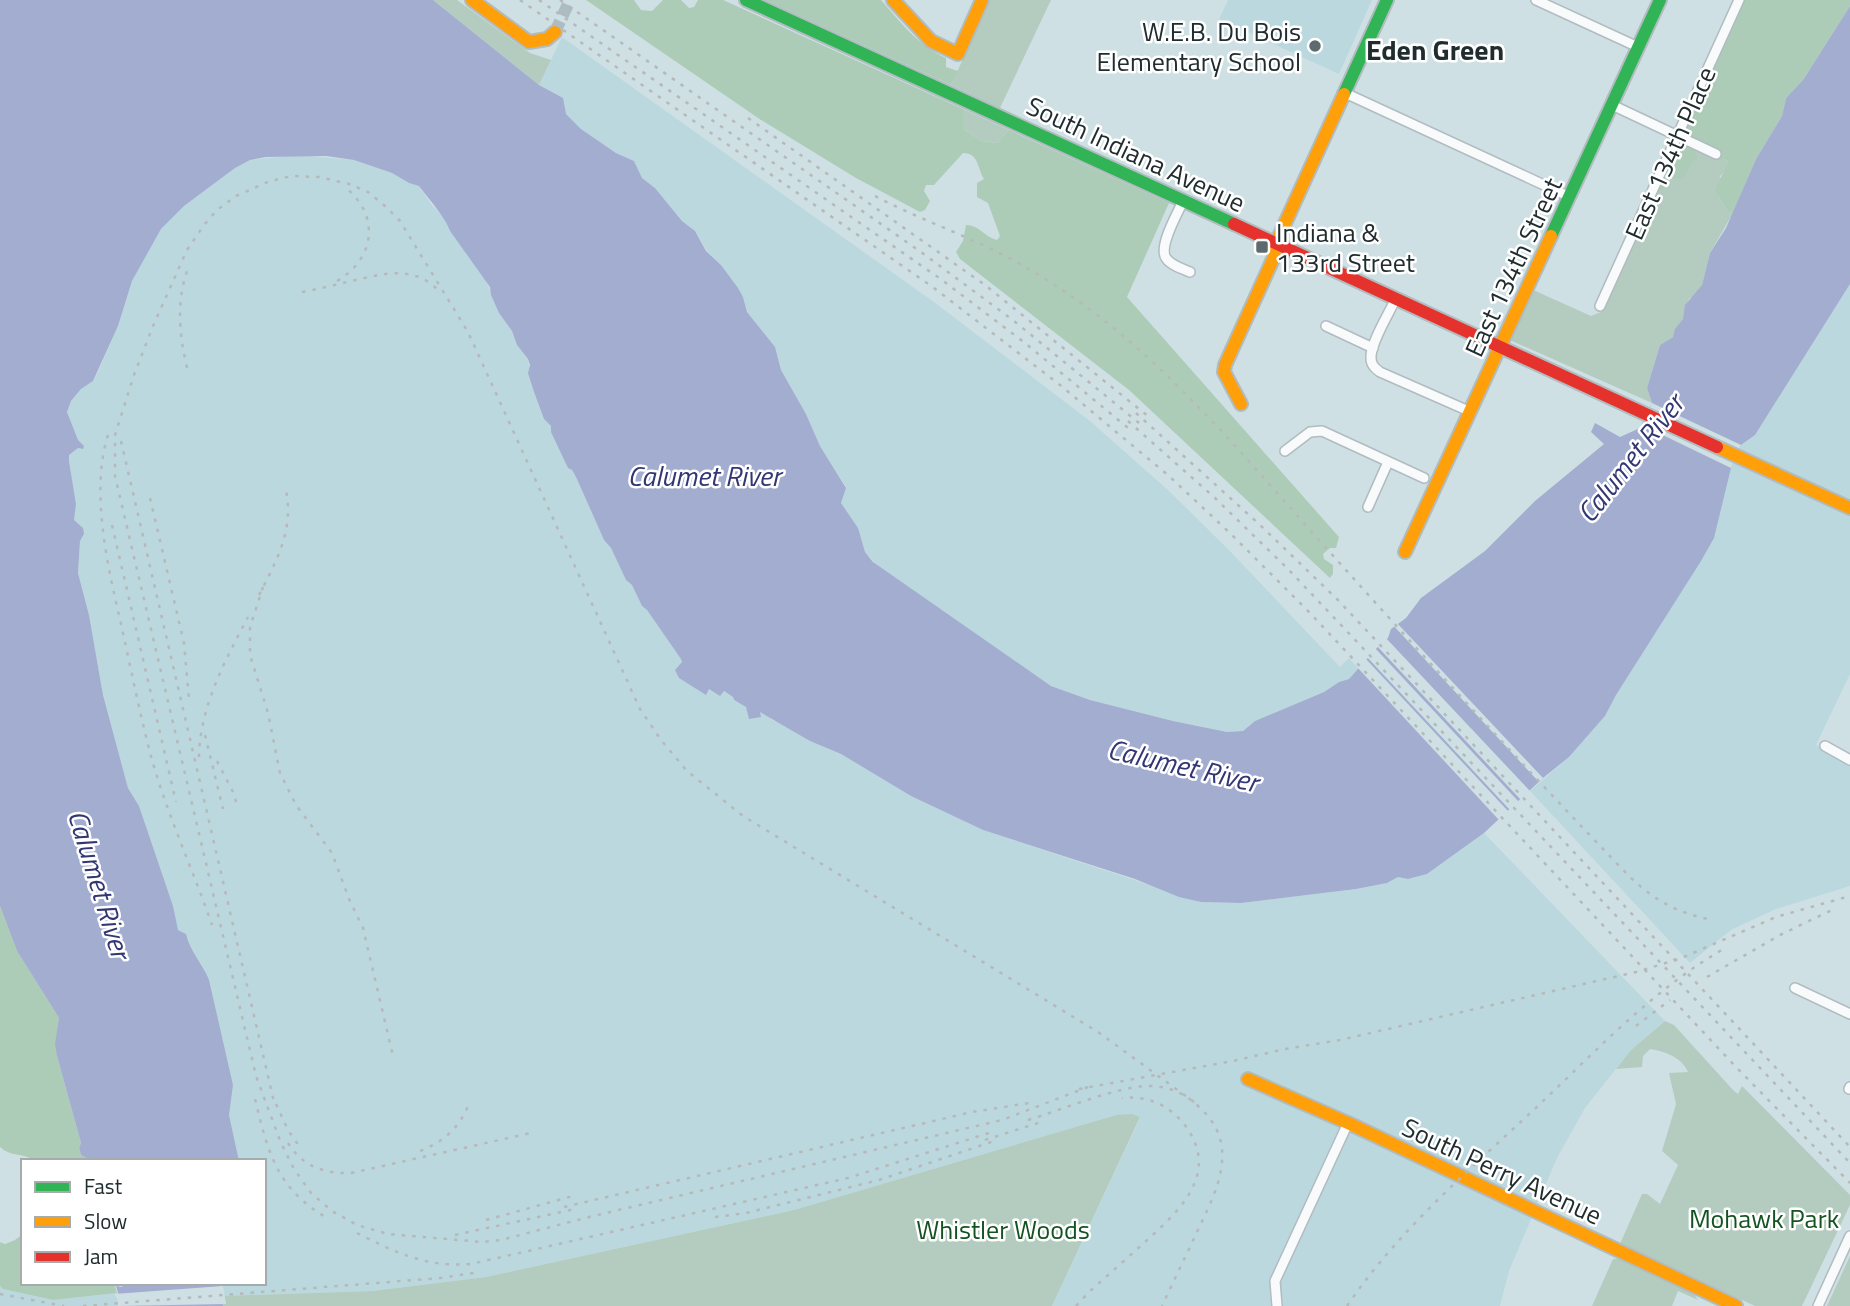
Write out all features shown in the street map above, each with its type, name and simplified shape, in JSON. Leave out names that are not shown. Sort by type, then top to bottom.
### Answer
[{"type":"street","points":[[472,0],[524,39],[539,42],[547,39],[552,30]]},
{"type":"street","name":"South Indiana Avenue","points":[[746,0],[1850,508]]},
{"type":"street","points":[[893,0],[931,41],[957,54],[982,0]]},
{"type":"street","points":[[1241,404],[1224,372],[1225,365],[1274,257],[1276,243],[1387,0]]},
{"type":"street","points":[[1536,0],[1639,47]]},
{"type":"street","name":"East 134th Street","points":[[1405,552],[1660,0]]},
{"type":"street","name":"East 134th Place","points":[[1600,306],[1740,0]]},
{"type":"street","points":[[1345,93],[1570,197]]},
{"type":"street","points":[[1612,105],[1716,154]]},
{"type":"street","points":[[1183,201],[1164,242],[1164,250],[1166,258],[1190,272]]},
{"type":"street","points":[[1396,298],[1373,348],[1371,363],[1380,372],[1471,412]]},
{"type":"street","points":[[1326,326],[1373,348]]},
{"type":"street","points":[[1286,451],[1310,432],[1322,431],[1424,478]]},
{"type":"street","points":[[1368,507],[1388,461]]},
{"type":"street","points":[[1825,747],[1850,760]]},
{"type":"street","points":[[1796,988],[1850,1014]]},
{"type":"street","name":"South Perry Avenue","points":[[1248,1079],[1348,1123],[1736,1306]]},
{"type":"street","points":[[1277,1306],[1275,1281],[1348,1123]]},
{"type":"street","points":[[1818,1306],[1850,1236]]},
{"type":"shaded area","name":"W.E.B. Du Bois Elementary School","points":[[1228,0],[1372,0],[1339,74],[1219,19]]},
{"type":"shaded area","points":[[562,37],[934,302],[1090,421],[1168,490],[1229,550],[1340,667],[1349,658],[1359,669],[1349,679],[1255,721],[1243,731],[1227,732],[1173,721],[1090,700],[1051,686],[882,571],[865,552],[857,528],[841,503],[846,487],[820,446],[806,414],[781,370],[775,348],[747,312],[743,297],[721,265],[707,251],[695,231],[682,221],[655,188],[642,178],[634,161],[616,153],[581,129],[565,114],[560,97],[539,85]]},
{"type":"shaded area","points":[[298,155],[354,160],[419,186],[447,221],[450,231],[485,277],[499,313],[528,359],[534,392],[544,419],[551,426],[568,468],[576,477],[604,540],[611,548],[626,580],[706,694],[709,689],[723,691],[733,697],[734,701],[768,715],[772,720],[810,741],[841,754],[911,796],[983,830],[1201,902],[1241,903],[1356,889],[1387,883],[1398,877],[1408,879],[1427,874],[1484,833],[1665,1021],[1631,1050],[1585,1108],[1557,1158],[1509,1271],[1500,1306],[1052,1306],[1140,1118],[1116,1115],[794,1210],[486,1277],[372,1291],[221,1296],[219,1285],[266,1285],[266,1159],[239,1159],[229,1115],[233,1085],[204,968],[188,946],[186,934],[178,930],[174,922],[173,906],[139,806],[128,788],[103,695],[89,615],[78,573],[80,541],[84,534],[74,520],[76,503],[69,455],[78,448],[78,441],[67,412],[71,401],[81,389],[93,381],[98,372],[118,326],[132,281],[161,229],[184,206],[250,160]]},
{"type":"shaded area","points":[[1850,284],[1850,674],[1816,745],[1850,761],[1850,886],[1776,909],[1731,930],[1690,963],[1530,791],[1569,757],[1605,716],[1741,445],[1755,435]]},
{"type":"shaded area","points":[[0,1286],[3,1289],[53,1300],[117,1293],[121,1297],[122,1306],[0,1306]]},
{"type":"green space","points":[[433,0],[457,0],[530,53],[551,60],[539,85]]},
{"type":"green space","points":[[586,0],[634,0],[641,10],[652,11],[663,0],[681,0],[689,8],[694,7],[698,0],[723,0],[963,109],[963,129],[982,141],[997,143],[1009,130],[1169,203],[1127,297],[1339,537],[1336,548],[1330,548],[1323,554],[1324,559],[1333,565],[1330,578],[1129,390],[960,259],[956,252],[963,241],[966,225],[975,227],[997,240],[1000,236],[988,203],[977,197],[977,183],[984,179],[972,156],[963,153],[934,185],[926,185],[924,191],[930,201],[925,210],[920,212],[856,178],[761,120]]},
{"type":"green space","points":[[765,0],[881,0],[918,40],[946,58],[946,67],[958,71],[951,85]]},
{"type":"green space","points":[[990,0],[1051,0],[1000,108],[951,85]]},
{"type":"green space","points":[[1742,0],[1850,0],[1850,6],[1803,80],[1786,98],[1782,116],[1756,159],[1733,213],[1728,212],[1715,191],[1728,161],[1718,161],[1707,152],[1695,148],[1697,159],[1691,163],[1687,174],[1682,179],[1670,178],[1662,191],[1656,190]]},
{"type":"green space","points":[[963,109],[1009,130],[997,143],[982,141],[963,129]]},
{"type":"green space","points":[[1695,148],[1728,161],[1726,170],[1720,176],[1718,196],[1728,212],[1733,213],[1710,253],[1702,285],[1689,299],[1683,319],[1673,337],[1660,345],[1647,388],[1652,403],[1512,341],[1510,337],[1531,289],[1591,316],[1601,312],[1656,190],[1666,187],[1670,178],[1688,169]]},
{"type":"green space","points":[[0,906],[17,951],[59,1018],[57,1056],[81,1143],[81,1155],[88,1159],[30,1159],[9,1153],[0,1147]]},
{"type":"green space","name":"Mohawk Park","points":[[1665,1021],[1674,1025],[1734,1091],[1738,1094],[1742,1086],[1850,1195],[1850,1205],[1802,1306],[1755,1306],[1620,1244],[1642,1194],[1647,1194],[1660,1204],[1678,1165],[1662,1151],[1676,1104],[1669,1073],[1688,1072],[1685,1067],[1672,1056],[1650,1049],[1643,1056],[1642,1067],[1616,1069],[1631,1050]]},
{"type":"green space","name":"Whistler Woods","points":[[1132,1114],[1140,1117],[1052,1306],[223,1306],[221,1296],[372,1291],[486,1277],[794,1210],[1116,1115]]},
{"type":"green space","points":[[21,1236],[21,1285],[115,1285],[117,1293],[53,1300],[3,1289],[0,1286],[0,1242],[5,1244]]},
{"type":"green space","points":[[1850,1256],[1850,1306],[1827,1306]]},
{"type":"green space","points":[[1613,1259],[1619,1259],[1694,1294],[1698,1300],[1678,1291],[1672,1306],[1592,1306]]},
{"type":"water","name":"Calumet River","points":[[0,0],[433,0],[539,85],[563,98],[566,114],[581,129],[616,153],[634,161],[642,178],[655,188],[682,221],[695,231],[706,251],[721,265],[738,288],[747,312],[775,347],[781,370],[806,414],[820,446],[846,488],[841,503],[858,528],[865,552],[873,562],[1051,686],[1090,700],[1227,732],[1243,731],[1255,721],[1349,679],[1421,598],[1485,551],[1535,501],[1604,444],[1591,432],[1595,423],[1620,437],[1640,428],[1652,403],[1647,388],[1660,345],[1673,337],[1675,329],[1683,319],[1685,305],[1702,285],[1710,253],[1726,228],[1756,159],[1782,116],[1786,98],[1803,80],[1850,6],[1850,284],[1755,435],[1741,445],[1731,468],[1714,538],[1605,716],[1569,757],[1484,833],[1427,874],[1408,879],[1398,877],[1387,883],[1356,889],[1241,903],[1201,902],[1179,897],[1135,879],[983,830],[911,796],[841,754],[810,741],[760,712],[761,717],[749,719],[746,707],[724,691],[720,696],[709,689],[706,695],[679,678],[675,670],[682,662],[681,659],[642,606],[604,540],[576,477],[568,468],[551,432],[551,426],[544,419],[528,373],[528,359],[499,313],[490,287],[419,186],[354,160],[326,156],[266,157],[250,160],[235,168],[184,206],[161,229],[132,281],[118,326],[93,381],[81,389],[71,401],[67,412],[78,440],[84,446],[69,455],[69,461],[76,504],[74,520],[83,528],[84,534],[80,541],[78,573],[89,615],[103,695],[128,788],[139,806],[173,906],[178,930],[186,934],[190,947],[209,980],[233,1085],[229,1115],[239,1159],[88,1159],[81,1155],[81,1143],[55,1044],[59,1018],[17,951],[0,906]]},
{"type":"water","points":[[219,1285],[223,1306],[122,1306],[116,1286]]},
{"type":"pier","points":[[1652,403],[1741,445],[1731,468],[1642,425]]},
{"type":"pier","points":[[1396,622],[1543,778],[1539,782],[1392,624]]},
{"type":"pier","points":[[1384,636],[1530,791],[1521,800],[1376,645]]},
{"type":"pier","points":[[1374,647],[1519,802],[1510,810],[1366,656]]},
{"type":"pier","points":[[1365,658],[1508,811],[1499,820],[1357,667]]},
{"type":"pier","points":[[223,1286],[226,1304],[118,1306],[114,1294]]},
{"type":"tunnel","points":[[555,32],[570,0]]},
{"type":"railway","points":[[520,0],[934,288],[1060,385],[1169,476],[1309,612],[1735,1066],[1850,1183]]},
{"type":"railway","points":[[539,0],[942,280],[1025,343],[1133,432]]},
{"type":"railway","points":[[560,0],[921,252],[1014,321],[1139,423]]},
{"type":"railway","points":[[748,118],[985,285],[1149,417]]},
{"type":"railway","points":[[1088,1087],[1002,1120],[501,1240],[482,1242],[388,1234],[357,1225],[332,1211],[311,1193],[294,1169],[281,1143],[256,1076],[115,476],[115,435],[134,375],[187,250],[217,210],[236,196],[270,181],[292,176],[319,177],[349,184],[368,192],[385,206],[400,221],[468,332],[640,709],[687,771],[743,816],[1098,1032],[1194,1102]]},
{"type":"railway","points":[[337,281],[360,261],[369,236],[364,210],[345,187]]},
{"type":"railway","points":[[875,196],[981,244],[1048,280],[1119,332],[1212,421],[1478,716],[1632,879],[1670,906],[1713,920]]},
{"type":"railway","points":[[187,368],[180,318],[188,268]]},
{"type":"railway","points":[[302,292],[397,273],[419,277],[439,291]]},
{"type":"railway","points":[[1136,413],[1259,524],[1338,600],[1850,1147]]},
{"type":"railway","points":[[1128,421],[1215,498],[1288,569],[1850,1163]]},
{"type":"railway","points":[[108,435],[103,457],[101,505],[111,579],[152,760],[165,802],[212,925]]},
{"type":"railway","points":[[121,441],[274,1102]]},
{"type":"railway","points":[[259,595],[278,557],[286,532],[286,490]]},
{"type":"railway","points":[[150,498],[184,643],[189,699]]},
{"type":"railway","points":[[112,525],[176,802]]},
{"type":"railway","points":[[263,587],[250,627],[250,655],[268,713],[280,773],[296,805],[332,853],[363,928],[393,1056]]},
{"type":"railway","points":[[199,757],[200,738],[215,684],[248,617]]},
{"type":"railway","points":[[205,735],[223,809]]},
{"type":"railway","points":[[217,761],[237,805]]},
{"type":"railway","points":[[1079,1089],[1340,1040],[1636,972],[1679,959],[1776,917],[1850,896]]},
{"type":"railway","points":[[1707,977],[1780,935],[1836,908]]},
{"type":"railway","points":[[1347,1306],[1390,1250],[1414,1224],[1629,1019],[1676,981],[1727,947]]},
{"type":"railway","points":[[1636,1026],[1670,1000]]},
{"type":"railway","points":[[1028,1120],[1118,1091],[1153,1086],[1175,1091],[1188,1098],[1212,1122],[1222,1153],[1217,1185],[1162,1306]]},
{"type":"railway","points":[[1076,1306],[1171,1217],[1191,1190],[1197,1175],[1199,1159],[1195,1142],[1178,1117],[1148,1100],[1122,1098]]},
{"type":"railway","points":[[255,1099],[270,1153],[286,1183],[311,1208],[329,1219]]},
{"type":"railway","points":[[564,1207],[972,1112],[1029,1103]]},
{"type":"railway","points":[[276,1104],[288,1130],[301,1149]]},
{"type":"railway","points":[[420,1151],[449,1133],[468,1106]]},
{"type":"railway","points":[[985,1140],[1038,1123]]},
{"type":"railway","points":[[357,1233],[398,1252],[426,1261],[471,1264],[848,1178],[995,1131]]},
{"type":"railway","points":[[288,1143],[300,1158],[315,1167],[332,1172],[351,1173],[531,1133]]},
{"type":"railway","points":[[715,1217],[746,1213],[879,1180],[994,1141]]},
{"type":"railway","points":[[486,1220],[573,1196]]},
{"type":"railway","points":[[455,1235],[575,1209]]},
{"type":"railway","points":[[83,1306],[440,1278],[474,1273]]},
{"type":"railway","points":[[0,1294],[64,1306]]},
{"type":"traffic: fast","points":[[746,0],[1234,224]]},
{"type":"traffic: fast","points":[[1344,94],[1387,0]]},
{"type":"traffic: fast","points":[[1551,236],[1660,0]]},
{"type":"traffic: slow","points":[[472,0],[529,42],[547,39],[555,32]]},
{"type":"traffic: slow","points":[[893,0],[931,41],[958,54],[982,0]]},
{"type":"traffic: slow","points":[[1241,404],[1224,372],[1225,365],[1274,257],[1276,243],[1344,94]]},
{"type":"traffic: slow","points":[[1405,552],[1551,236]]},
{"type":"traffic: slow","points":[[1717,447],[1850,508]]},
{"type":"traffic: slow","points":[[1248,1079],[1348,1123],[1736,1306]]},
{"type":"traffic: jam","points":[[1234,224],[1717,447]]},
{"type":"place","name":"W.E.B. Du Bois Elementary School","points":[[1315,46]]},
{"type":"place","name":"Indiana & 133rd Street","points":[[1262,247]]},
{"type":"district","name":"Eden Green","points":[[1435,49]]}]
